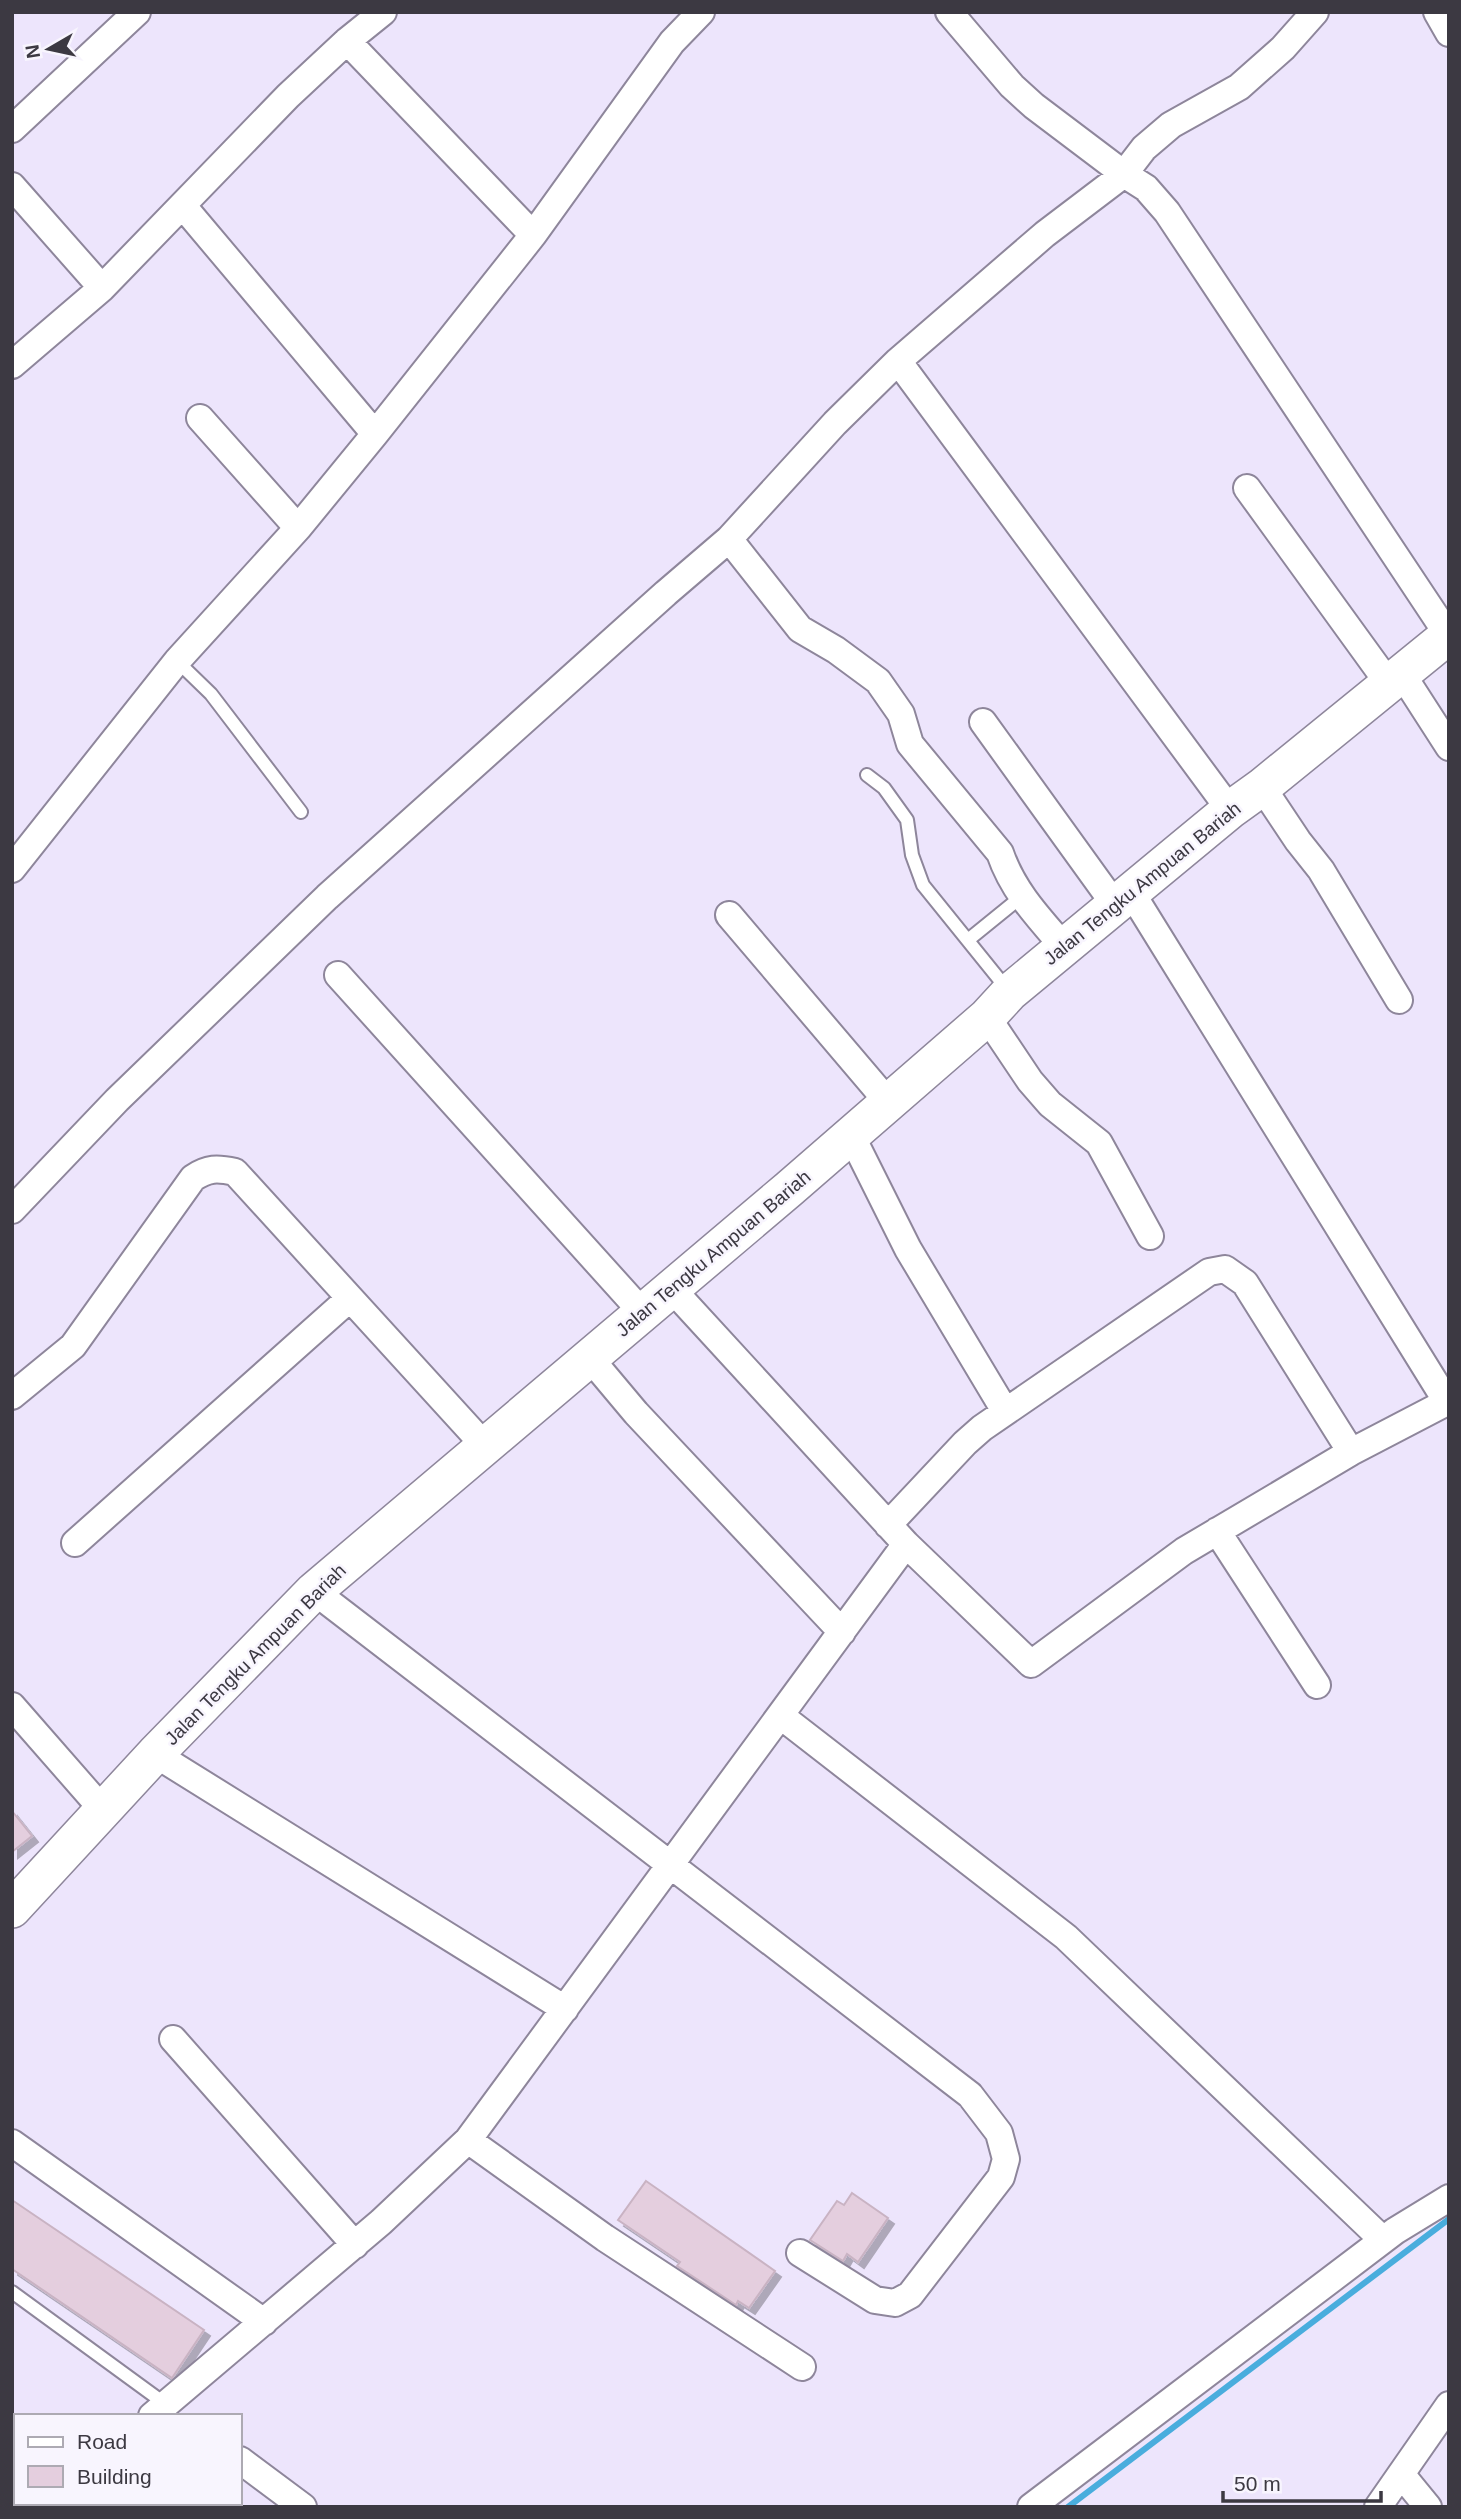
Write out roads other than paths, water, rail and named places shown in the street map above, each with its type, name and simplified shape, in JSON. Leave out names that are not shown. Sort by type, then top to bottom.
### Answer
[{"type":"main road","name":"Jalan Tengku Ampuan Bariah","points":[[17,1893],[103,1810],[314,1591],[851,1135],[1064,947],[1449,635]]},
{"type":"street","points":[[12,129],[136,12]]},
{"type":"street","points":[[12,365],[102,288],[288,96],[347,41],[383,12]]},
{"type":"street","points":[[949,12],[1012,86],[1034,106],[1146,188],[1167,212],[1449,635]]},
{"type":"street","points":[[12,1210],[117,1100],[318,905],[729,539],[835,423],[898,361],[1045,234],[1124,174],[1144,148],[1171,125],[1239,88],[1283,48],[1315,12]]},
{"type":"street","points":[[1437,12],[1449,33]]},
{"type":"street","points":[[12,869],[177,661],[298,528],[375,434],[533,236],[695,14]]},
{"type":"street","points":[[347,41],[533,236]]},
{"type":"street","points":[[12,187],[102,288]]},
{"type":"street","points":[[183,206],[375,434]]},
{"type":"street","points":[[898,361],[1230,810]]},
{"type":"street","points":[[200,418],[298,528]]},
{"type":"street","points":[[1247,488],[1449,747]]},
{"type":"street","points":[[729,539],[800,629],[836,650],[878,681],[901,714],[910,744],[1000,853],[1006,872],[1021,897],[1064,947]]},
{"type":"street","points":[[671,1288],[906,1544],[1031,1664],[1162,1565],[1351,1452],[1448,1401],[1123,898],[983,722]]},
{"type":"street","points":[[1262,788],[1297,841],[1321,870],[1399,1000]]},
{"type":"street","points":[[729,915],[888,1102]]},
{"type":"street","points":[[338,975],[642,1312]]},
{"type":"street","points":[[998,1004],[1030,1081],[1043,1097],[1098,1143],[1150,1236]]},
{"type":"street","points":[[851,1135],[908,1249],[1004,1411]]},
{"type":"street","points":[[12,1396],[73,1346],[193,1178],[207,1170],[220,1169],[235,1172],[485,1446]]},
{"type":"street","points":[[888,1525],[965,1443],[1004,1411],[1209,1272],[1225,1269],[1245,1283],[1351,1452]]},
{"type":"street","points":[[75,1543],[349,1299]]},
{"type":"street","points":[[589,1357],[636,1413],[842,1632]]},
{"type":"street","points":[[1217,1531],[1317,1685]]},
{"type":"street","points":[[166,2412],[264,2322],[355,2245],[468,2140],[906,1544]]},
{"type":"street","points":[[314,1591],[970,2095],[999,2133],[1006,2159],[1001,2177],[910,2295],[895,2303],[875,2300],[800,2253]]},
{"type":"street","points":[[12,1706],[103,1810]]},
{"type":"street","points":[[781,1716],[1066,1937],[1383,2241]]},
{"type":"street","points":[[155,1754],[565,2009]]},
{"type":"street","points":[[173,2039],[355,2245]]},
{"type":"street","points":[[468,2140],[605,2238],[802,2367]]},
{"type":"street","points":[[12,2143],[264,2322]]},
{"type":"street","points":[[1031,2507],[1383,2241],[1449,2198]]},
{"type":"street","points":[[1378,2507],[1449,2405]]},
{"type":"street","points":[[242,2461],[303,2507]]},
{"type":"street","points":[[1401,2474],[1428,2507]]},
{"type":"lane","points":[[177,661],[212,694],[300,812]]},
{"type":"lane","points":[[867,775],[884,788],[907,820],[912,855],[923,885],[968,940],[998,1004]]},
{"type":"lane","points":[[968,940],[1021,897]]},
{"type":"lane","points":[[12,2292],[166,2412]]},
{"type":"waterway","points":[[1068,2507],[1449,2219]]}]
